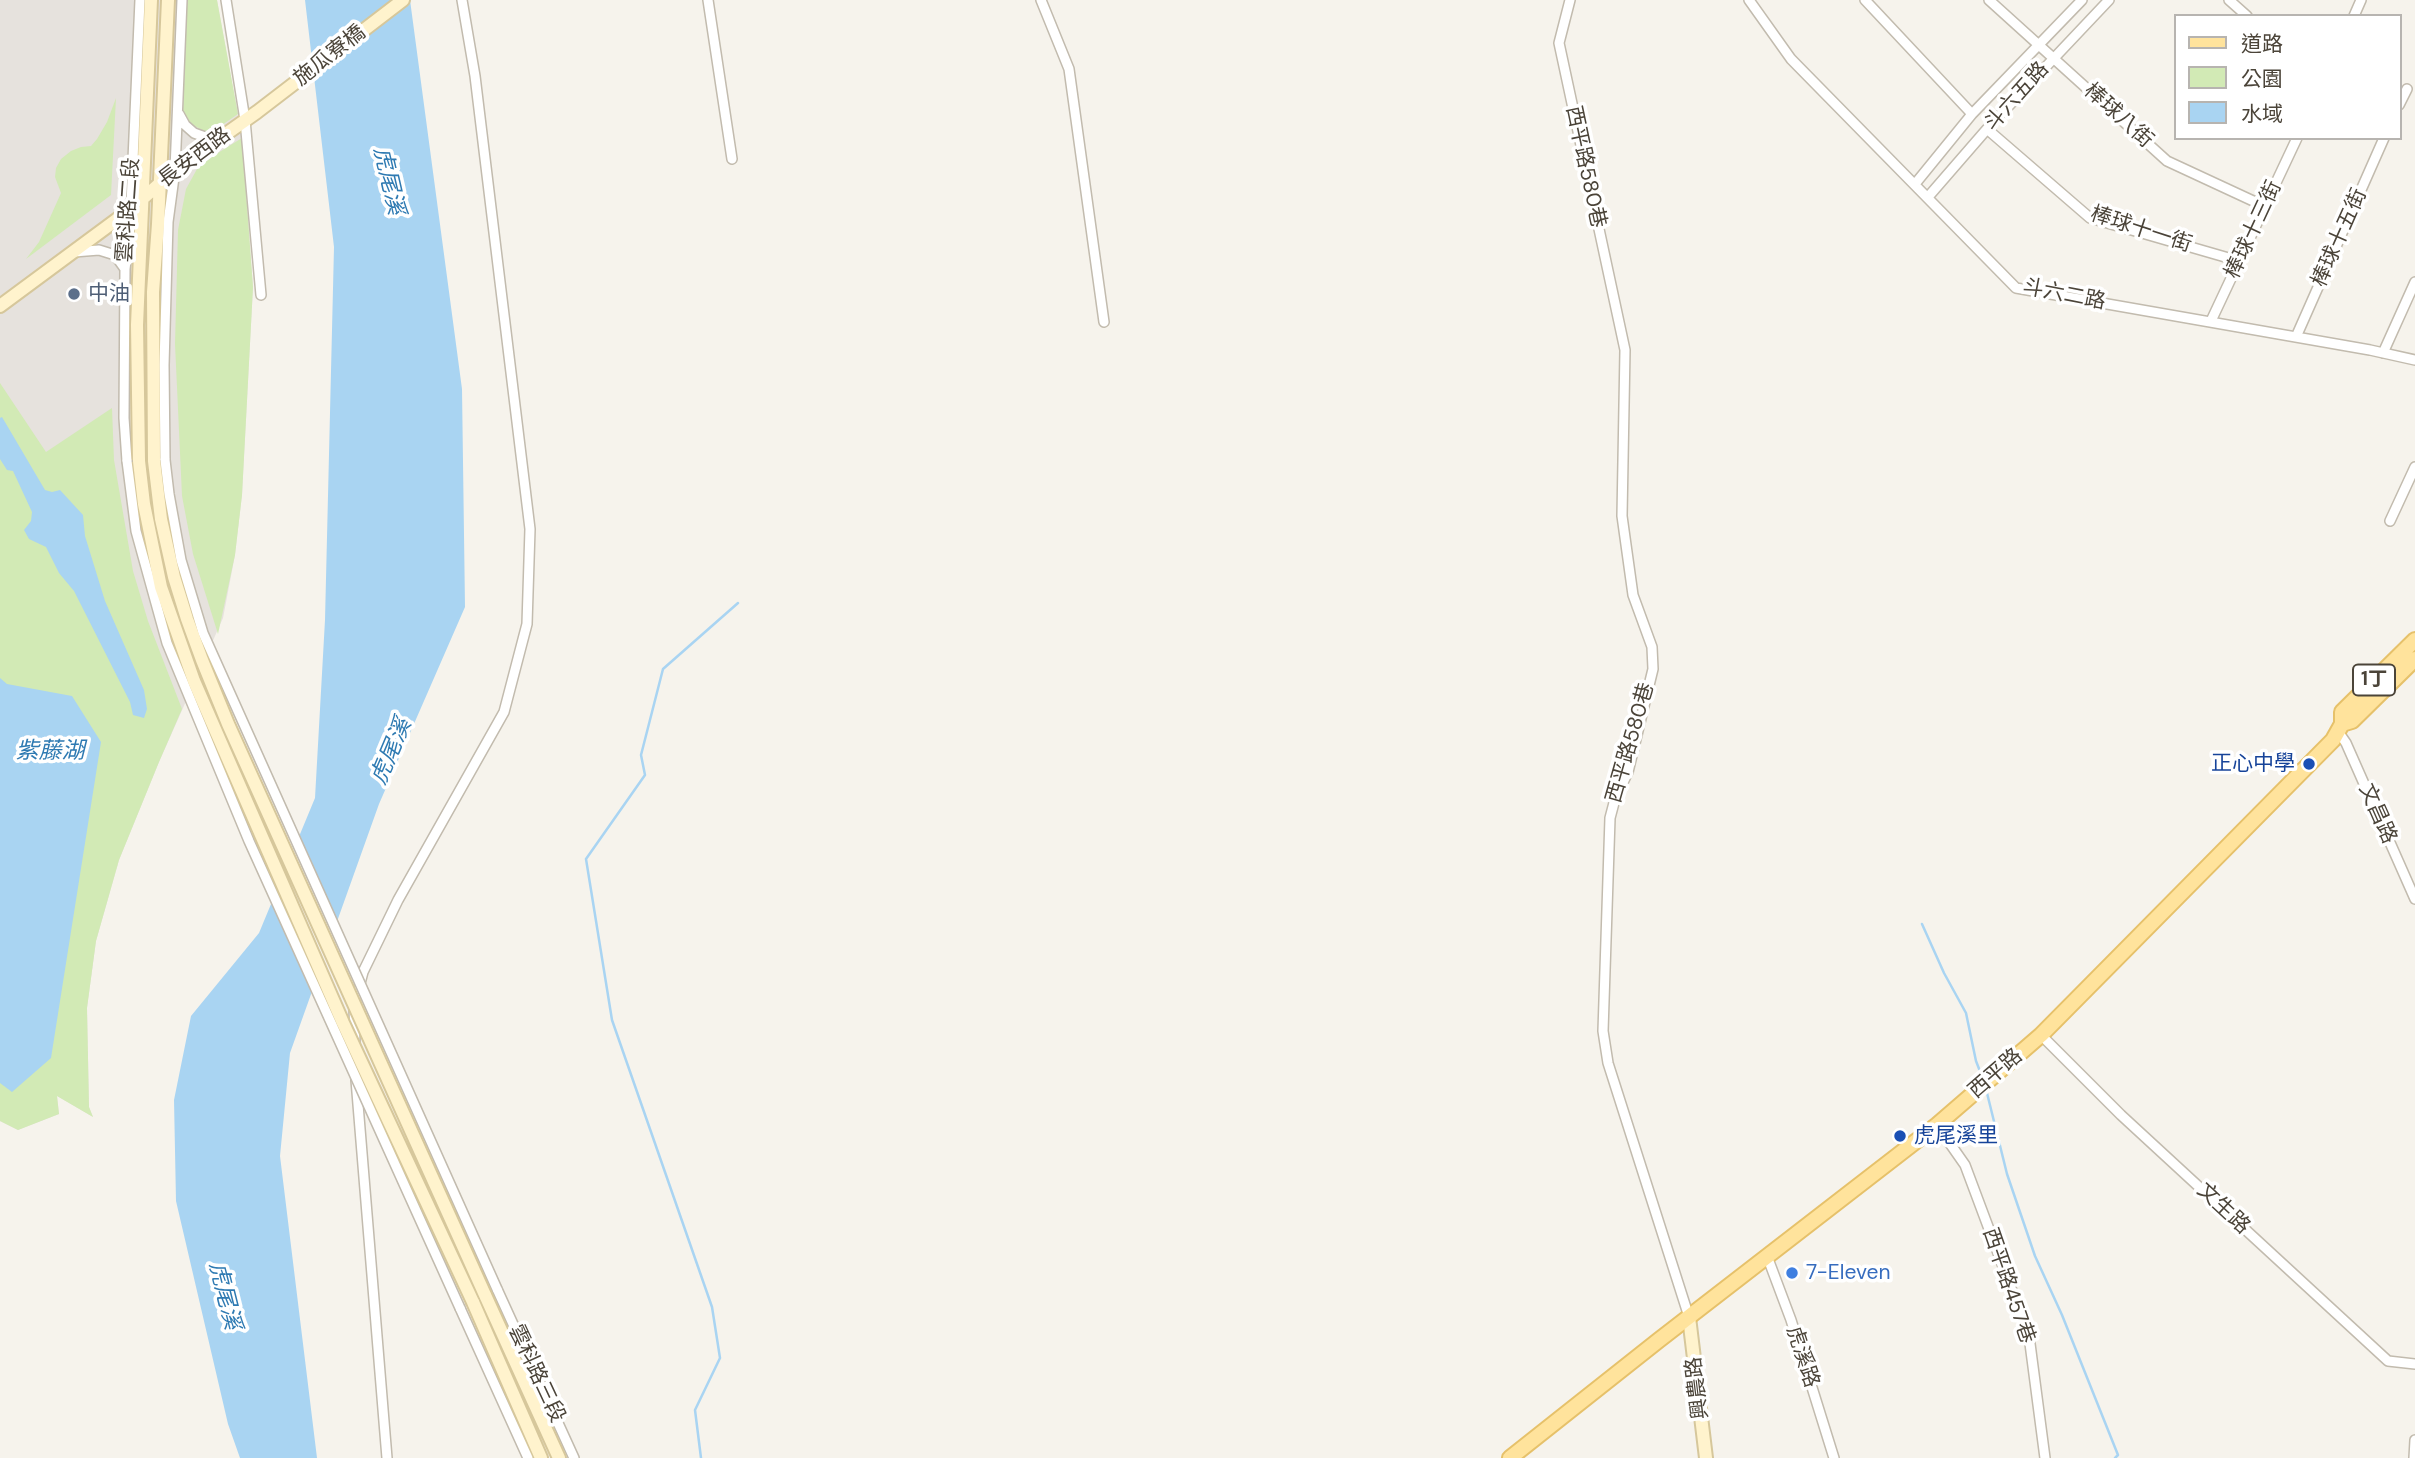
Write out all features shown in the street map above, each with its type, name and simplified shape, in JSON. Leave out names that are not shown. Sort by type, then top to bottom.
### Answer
[{"type":"main road","name":"雲科路二段","points":[[133,461],[151,0]]},
{"type":"main road","name":"雲科路二段","points":[[159,460],[153,292],[168,0]]},
{"type":"main road","name":"施瓜寮橋","points":[[257,112],[403,0]]},
{"type":"main road","name":"長安西路","points":[[0,306],[143,200],[175,170],[257,112]]},
{"type":"main road","name":"雲科路三段","points":[[159,460],[161,519],[174,577],[202,660],[238,746],[559,1458]]},
{"type":"main road","name":"雲科路三段","points":[[133,461],[161,587],[194,681],[338,1012],[473,1302],[541,1458]]},
{"type":"main road","name":"西平路","points":[[1510,1458],[1937,1125],[2041,1035],[2333,740],[2340,727],[2342,712],[2415,640]]},
{"type":"main road","name":"西平路","points":[[2340,727],[2352,721],[2415,659]]},
{"type":"main road","name":"興農路","points":[[1689,1317],[1706,1458]]},
{"type":"street","name":"雲科路二段","points":[[133,461],[124,418],[125,269],[131,209],[140,0]]},
{"type":"street","name":"雲科路二段","points":[[159,460],[164,401],[168,222],[175,170],[182,0]]},
{"type":"street","points":[[226,0],[245,120],[261,295]]},
{"type":"street","points":[[387,1458],[358,1102],[354,1006],[363,972],[398,900],[504,712],[527,624],[530,529],[475,76],[462,0]]},
{"type":"street","points":[[708,0],[732,159]]},
{"type":"street","points":[[1041,0],[1069,69],[1104,322]]},
{"type":"street","name":"西平路580巷","points":[[1570,0],[1559,43],[1625,350],[1622,516],[1633,595],[1652,647],[1653,669],[1628,772],[1615,799],[1610,818],[1603,1031],[1608,1063],[1689,1317]]},
{"type":"street","name":"斗六二路","points":[[1749,0],[1791,59],[2015,288],[2211,321],[2415,360]]},
{"type":"street","points":[[1865,0],[1972,114]]},
{"type":"street","name":"棒球八街","points":[[1989,0],[2167,161],[2264,206]]},
{"type":"street","name":"斗六五路","points":[[1915,184],[1972,114],[2082,0]]},
{"type":"street","name":"斗六五路","points":[[1928,197],[1987,129],[2109,0]]},
{"type":"street","points":[[2229,0],[2245,14]]},
{"type":"street","points":[[178,112],[185,125],[194,133],[216,141]]},
{"type":"street","name":"棒球十一街","points":[[1987,129],[2090,218],[2239,261]]},
{"type":"street","name":"棒球十三街","points":[[2211,321],[2296,140]]},
{"type":"street","name":"棒球十五街","points":[[2296,337],[2383,140]]},
{"type":"street","points":[[72,253],[99,250],[115,255],[125,269]]},
{"type":"street","points":[[2383,353],[2415,282]]},
{"type":"street","name":"雲科路三段","points":[[159,460],[169,494],[181,560],[203,633],[574,1458]]},
{"type":"street","name":"雲科路三段","points":[[133,461],[136,531],[166,643],[260,865],[528,1458]]},
{"type":"street","points":[[2390,521],[2415,467]]},
{"type":"street","name":"文昌路","points":[[2340,727],[2415,898]]},
{"type":"street","name":"文生路","points":[[2041,1035],[2130,1123],[2388,1362],[2415,1364]]},
{"type":"street","name":"西平路457巷","points":[[1937,1125],[1965,1165],[2029,1336],[2045,1458]]},
{"type":"street","name":"虎溪路","points":[[1767,1256],[1791,1320],[1834,1458]]},
{"type":"street","points":[[2414,1458],[2415,1440]]},
{"type":"shaded area","points":[[0,0],[217,0],[242,138],[253,287],[242,495],[235,555],[223,618],[119,860],[96,941],[87,1008],[89,1107],[93,1117],[57,1096],[59,1114],[18,1130],[0,1121]]},
{"type":"green space","points":[[187,0],[217,0],[238,114],[209,134],[191,124],[183,110]]},
{"type":"green space","points":[[116,98],[111,195],[26,259],[39,242],[61,193],[55,177],[61,159],[71,151],[91,146],[107,122]]},
{"type":"green space","points":[[242,138],[253,287],[242,495],[235,555],[218,634],[193,554],[182,496],[175,344],[178,230],[186,189],[197,169]]},
{"type":"green space","points":[[0,383],[46,452],[112,408],[114,460],[133,571],[148,621],[182,709],[119,860],[96,941],[87,1008],[89,1107],[93,1117],[57,1096],[59,1114],[18,1130],[0,1121]]},
{"type":"water","name":"虎尾溪","points":[[305,0],[410,0],[462,389],[465,607],[379,804],[290,1053],[280,1156],[317,1458],[240,1458],[228,1424],[176,1201],[174,1100],[191,1016],[259,933],[315,798],[325,620],[334,247]]},
{"type":"water","points":[[2,417],[45,490],[60,490],[83,515],[85,536],[105,601],[144,690],[147,709],[144,718],[133,715],[130,702],[74,591],[59,573],[46,547],[29,539],[24,530],[31,521],[32,512],[13,471],[7,470],[0,459]]},
{"type":"water","name":"紫藤湖","points":[[0,678],[7,684],[72,696],[101,742],[51,1058],[12,1092],[0,1083]]},
{"type":"pier","points":[[296,835],[339,928],[314,998],[269,898]]},
{"type":"waterway","points":[[701,1458],[695,1410],[720,1358],[712,1307],[612,1020],[586,859],[645,775],[641,755],[663,669],[738,603]]},
{"type":"waterway","points":[[1922,924],[1966,1013],[1976,1061],[1983,1079]]},
{"type":"waterway","points":[[1986,1089],[2007,1174],[2035,1256],[2062,1315],[2118,1455],[2115,1458]]},
{"type":"place","name":"中油","points":[[74,294]]},
{"type":"place","name":"正心中學","points":[[2309,764]]},
{"type":"place","name":"虎尾溪里","points":[[1900,1136]]},
{"type":"place","name":"7-Eleven","points":[[1792,1273]]}]
